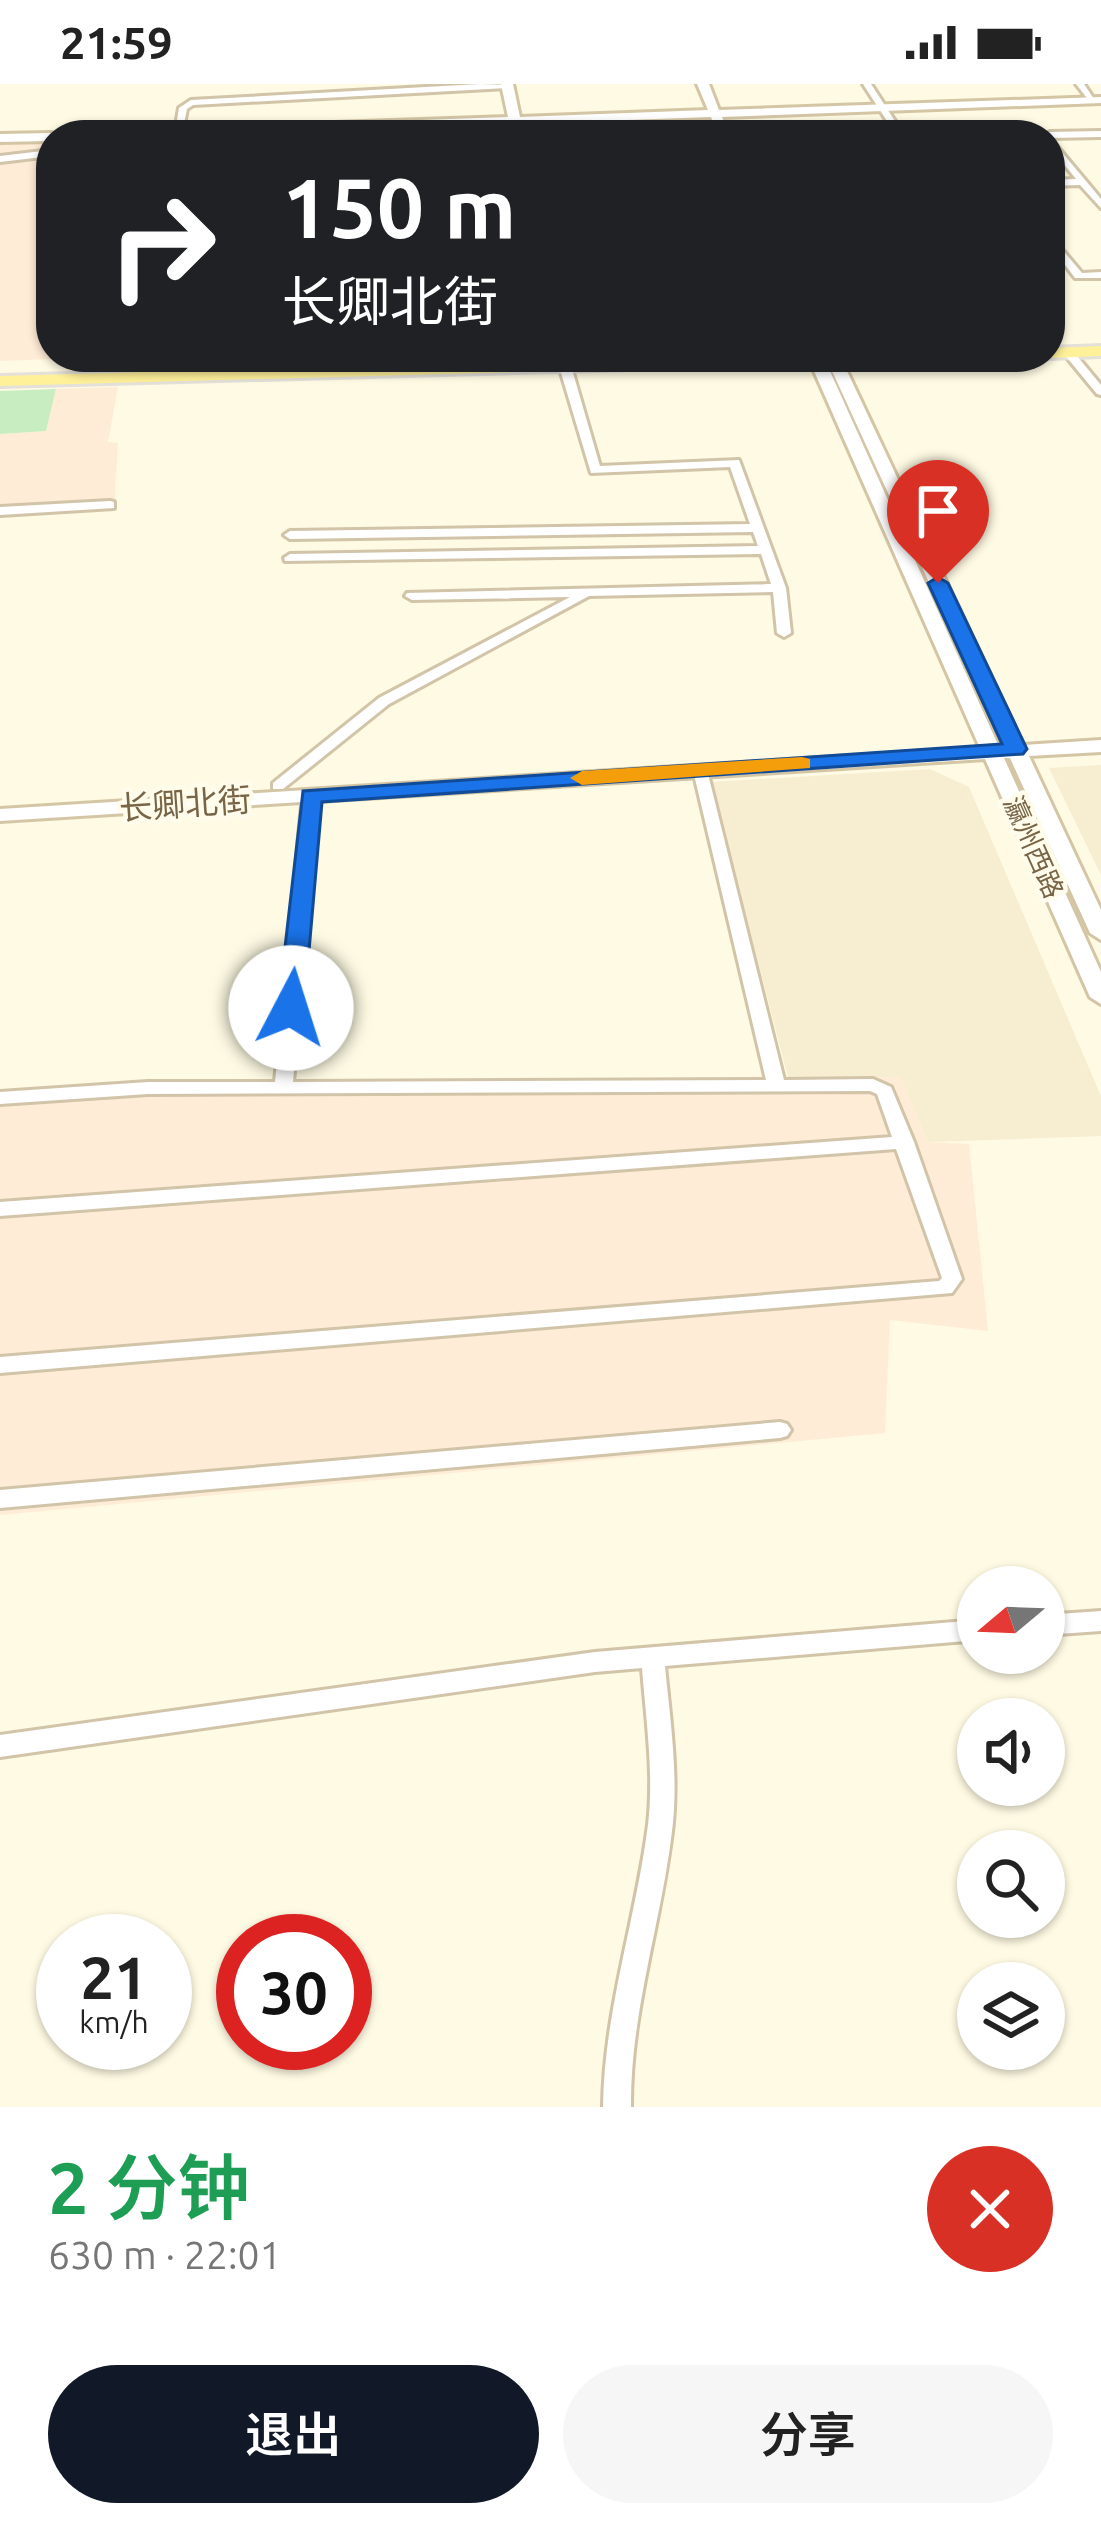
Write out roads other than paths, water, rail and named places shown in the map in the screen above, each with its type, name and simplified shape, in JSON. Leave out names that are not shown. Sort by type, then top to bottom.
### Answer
[{"type":"main road","points":[[1065,348],[1101,348]]},
{"type":"main road","points":[[0,377],[42,372]]},
{"type":"main road","points":[[0,377],[257,372]]},
{"type":"street","points":[[704,84],[718,120]]},
{"type":"street","points":[[867,84],[891,120]]},
{"type":"street","points":[[1080,84],[1097,100]]},
{"type":"street","points":[[180,120],[182,108],[191,103],[507,85],[521,120]]},
{"type":"street","points":[[549,120],[1097,100]]},
{"type":"street","points":[[1065,137],[1101,134]]},
{"type":"street","points":[[0,138],[36,137]]},
{"type":"street","points":[[0,159],[36,155]]},
{"type":"street","points":[[1065,158],[1101,205]]},
{"type":"street","points":[[1065,183],[1083,182]]},
{"type":"street","points":[[1065,258],[1079,276],[1101,275]]},
{"type":"street","points":[[1065,358],[1101,392]]},
{"type":"street","points":[[567,372],[595,470],[735,463],[779,588],[784,633]]},
{"type":"street","name":"瀛州西路","points":[[821,372],[1101,997]]},
{"type":"street","name":"瀛州西路","points":[[840,372],[1101,933]]},
{"type":"street","points":[[0,511],[110,505]]},
{"type":"street","points":[[290,535],[758,528]]},
{"type":"street","points":[[290,558],[766,550]]},
{"type":"street","points":[[412,596],[779,588]]},
{"type":"street","points":[[278,786],[384,701],[588,592]]},
{"type":"street","points":[[1013,745],[1101,736]]},
{"type":"street","points":[[1013,745],[1101,746]]},
{"type":"street","name":"长卿北街","points":[[0,804],[1013,745]]},
{"type":"street","name":"长卿北街","points":[[0,815],[700,770],[989,746]]},
{"type":"street","points":[[700,770],[776,1085]]},
{"type":"street","points":[[283,1088],[311,796]]},
{"type":"street","points":[[0,1098],[148,1088],[873,1085],[886,1091],[952,1279],[945,1288],[0,1365]]},
{"type":"street","points":[[0,1210],[904,1142]]},
{"type":"street","points":[[0,1499],[780,1430]]},
{"type":"street","points":[[1065,1624],[1101,1621]]},
{"type":"street","points":[[0,1746],[653,1657],[957,1632]]},
{"type":"street","points":[[617,2107],[616,2066],[663,1780],[653,1657]]}]
